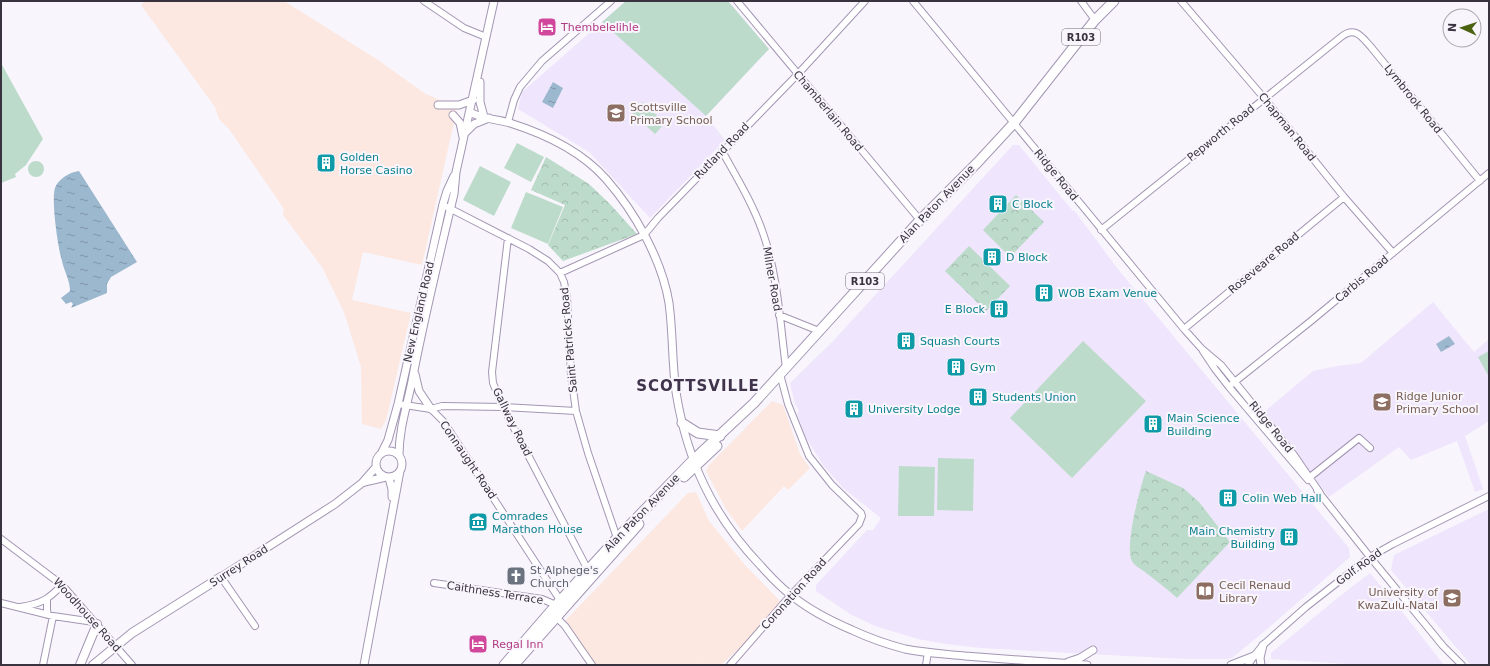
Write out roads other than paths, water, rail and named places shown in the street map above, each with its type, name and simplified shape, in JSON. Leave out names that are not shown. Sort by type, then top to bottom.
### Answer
[{"type":"main road","name":"Alan Paton Avenue","points":[[504,665],[558,602],[617,538],[754,403],[920,220],[978,162],[1014,123],[1095,20],[1114,1]]},
{"type":"main road","name":"Alan Paton Avenue","points":[[514,665],[694,463],[739,425],[747,416],[754,403]]},
{"type":"main road","points":[[682,423],[698,433],[720,436]]},
{"type":"main road","name":"Surrey Road","points":[[93,665],[137,629],[221,577]]},
{"type":"main road","points":[[80,665],[95,623]]},
{"type":"street","points":[[424,1],[464,28],[486,37]]},
{"type":"street","name":"New England Road","points":[[399,455],[400,431],[407,406],[454,194],[456,172],[465,132],[472,115],[473,100],[494,1]]},
{"type":"street","points":[[508,122],[514,100],[520,87],[542,61],[610,1]]},
{"type":"street","name":"Chamberlain Road","points":[[736,1],[920,220]]},
{"type":"street","name":"Rutland Road","points":[[560,273],[644,235],[658,218],[797,75],[865,1]]},
{"type":"street","name":"Ridge Road","points":[[913,1],[1184,329],[1235,382],[1294,455],[1320,493]]},
{"type":"street","points":[[1081,1],[1095,20]]},
{"type":"street","name":"Chapman Road","points":[[1181,1],[1264,98],[1344,197],[1393,253]]},
{"type":"street","name":"Lymbrook Road","points":[[1341,37],[1347,32],[1359,35],[1480,181]]},
{"type":"street","name":"Pepworth Road","points":[[1101,230],[1341,37]]},
{"type":"street","points":[[480,66],[480,96],[487,117]]},
{"type":"street","points":[[438,105],[459,106],[473,100]]},
{"type":"street","points":[[453,114],[460,123],[463,141]]},
{"type":"street","points":[[472,115],[508,122],[562,145],[594,166],[619,194],[633,215],[657,264],[666,291],[671,323],[675,378],[682,423],[694,463],[713,504],[725,522],[748,552],[774,580],[791,595],[815,611],[868,637],[893,646],[928,652],[1087,665]]},
{"type":"street","points":[[465,132],[474,124],[487,117]]},
{"type":"street","name":"Milner Road","points":[[722,151],[743,186],[763,232],[770,255],[779,316],[783,371],[791,410],[810,456],[818,469],[861,513],[862,516],[859,524]]},
{"type":"street","name":"New England Road","points":[[382,452],[390,434],[398,404],[446,191],[456,172]]},
{"type":"street","name":"Carbis Road","points":[[1229,387],[1489,174]]},
{"type":"street","name":"Roseveare Road","points":[[1184,329],[1344,197]]},
{"type":"street","name":"Saint Patricks Road","points":[[443,204],[548,261],[560,273],[564,282],[566,298],[571,375],[576,411],[588,453],[617,538]]},
{"type":"street","name":"Gallway Road","points":[[508,238],[492,372],[493,383],[503,407],[588,570]]},
{"type":"street","points":[[779,316],[819,331]]},
{"type":"street","name":"Ridge Road","points":[[1201,348],[1229,387],[1320,493],[1370,557],[1459,664]]},
{"type":"street","points":[[414,372],[419,391],[431,409]]},
{"type":"street","points":[[398,404],[431,409],[442,406],[503,407],[576,411]]},
{"type":"street","name":"Connaught Road","points":[[431,409],[443,421],[558,602]]},
{"type":"street","points":[[1310,477],[1359,438],[1370,448]]},
{"type":"street","points":[[364,665],[402,465],[399,455],[389,450],[382,452],[377,457],[376,467],[379,473],[387,478],[392,489],[393,509]]},
{"type":"street","name":"Surrey Road","points":[[362,484],[376,467]]},
{"type":"street","points":[[387,478],[395,476],[400,471]]},
{"type":"street","name":"Surrey Road","points":[[221,577],[335,504],[362,484],[370,480],[387,478]]},
{"type":"street","name":"Golf Road","points":[[1248,665],[1263,645],[1306,608],[1370,557],[1489,496]]},
{"type":"street","name":"Coronation Road","points":[[730,665],[791,595],[859,524]]},
{"type":"street","name":"Woodhouse Road","points":[[1,539],[62,585],[132,665]]},
{"type":"street","points":[[221,577],[254,626]]},
{"type":"street","name":"Caithness Terrace","points":[[434,583],[558,602]]},
{"type":"street","points":[[16,608],[33,605],[47,600],[62,585]]},
{"type":"street","points":[[43,665],[51,616],[47,610],[47,600]]},
{"type":"street","points":[[1,603],[51,616],[95,623]]},
{"type":"street","points":[[556,617],[565,626],[592,665]]},
{"type":"street","points":[[1261,665],[1260,658],[1263,645]]},
{"type":"street","points":[[1062,663],[1076,660],[1093,650]]},
{"type":"street","points":[[926,665],[928,652]]},
{"type":"street","points":[[1231,665],[1254,656]]},
{"type":"water","points":[[553,82],[563,88],[553,108],[542,102]]},
{"type":"water","points":[[79,171],[137,262],[111,277],[107,284],[107,293],[71,308],[73,304],[71,302],[66,304],[61,298],[70,291],[70,287],[59,246],[54,213],[54,194],[55,188],[62,179],[68,174]]},
{"type":"water","points":[[1449,336],[1455,344],[1441,352],[1436,344]]},
{"type":"place","name":"Thembelelihle","points":[[547,27]]},
{"type":"place","name":"Scottsville Primary School","points":[[616,113]]},
{"type":"place","name":"Golden Horse Casino","points":[[326,163]]},
{"type":"place","name":"C Block","points":[[998,204]]},
{"type":"place","name":"D Block","points":[[992,257]]},
{"type":"place","name":"WOB Exam Venue","points":[[1044,293]]},
{"type":"place","name":"E Block","points":[[999,309]]},
{"type":"place","name":"Squash Courts","points":[[906,341]]},
{"type":"place","name":"Gym","points":[[956,367]]},
{"type":"place","name":"Students Union","points":[[978,397]]},
{"type":"place","name":"Ridge Junior Primary School","points":[[1382,402]]},
{"type":"place","name":"University Lodge","points":[[854,409]]},
{"type":"place","name":"Main Science Building","points":[[1153,424]]},
{"type":"place","name":"Colin Web Hall","points":[[1228,498]]},
{"type":"place","name":"Comrades Marathon House","points":[[478,522]]},
{"type":"place","name":"Main Chemistry Building","points":[[1289,537]]},
{"type":"place","name":"St Alphege's Church","points":[[516,576]]},
{"type":"place","name":"Cecil Renaud Library","points":[[1205,591]]},
{"type":"place","name":"University of KwaZulu-Natal","points":[[1452,598]]},
{"type":"place","name":"Regal Inn","points":[[478,644]]},
{"type":"district","name":"SCOTTSVILLE","points":[[698,386]]}]
